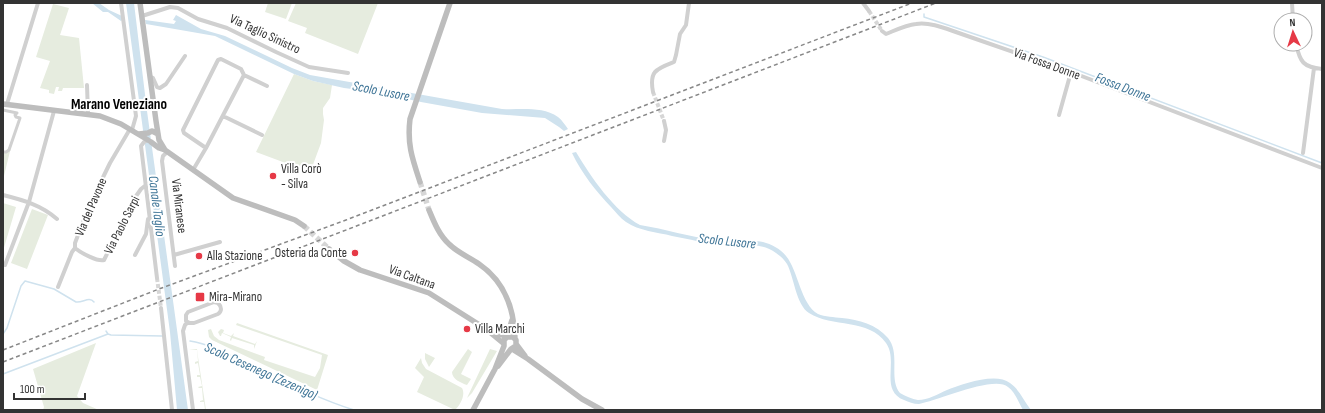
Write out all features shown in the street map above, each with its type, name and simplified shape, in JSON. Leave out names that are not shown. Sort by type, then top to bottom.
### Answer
[{"type":"main road","points":[[140,3],[150,77],[152,129],[158,136],[166,151]]},
{"type":"main road","points":[[420,182],[409,145],[408,132],[410,119],[450,3]]},
{"type":"main road","points":[[5,104],[88,114],[109,119],[139,134],[150,143],[166,151],[233,198],[295,220],[304,226]]},
{"type":"main road","points":[[139,134],[152,129]]},
{"type":"main road","points":[[152,129],[158,136]]},
{"type":"main road","points":[[150,143],[147,135],[152,129]]},
{"type":"main road","points":[[150,143],[157,141],[158,136]]},
{"type":"main road","points":[[429,210],[437,228],[448,243],[456,251],[484,268],[501,285],[507,299],[514,324],[516,341],[495,370],[473,410]]},
{"type":"main road","name":"Via Caltana","points":[[330,249],[350,266],[389,281],[429,293],[486,328],[504,344]]},
{"type":"main road","points":[[495,370],[512,318]]},
{"type":"main road","name":"Via Caltana","points":[[486,328],[507,336]]},
{"type":"main road","points":[[507,336],[511,336],[516,341],[528,359]]},
{"type":"main road","points":[[504,344],[507,348],[528,359],[582,399],[602,410]]},
{"type":"street","points":[[5,104],[38,3]]},
{"type":"street","points":[[122,3],[136,116],[131,130]]},
{"type":"street","points":[[653,92],[651,82],[653,73],[662,66],[674,62],[680,34],[686,25],[689,3]]},
{"type":"street","points":[[863,3],[869,11]]},
{"type":"street","name":"Via Taglio Sinistro","points":[[142,16],[170,8],[178,8],[198,19],[227,28],[309,67],[348,73]]},
{"type":"street","name":"Via Fossa Donne","points":[[882,31],[886,34],[916,24],[934,25],[1071,72],[1302,157],[1322,168]]},
{"type":"street","points":[[1298,52],[1304,64],[1322,69]]},
{"type":"street","points":[[150,77],[153,78],[157,87],[160,88],[166,84],[185,56]]},
{"type":"street","points":[[206,148],[183,130],[218,60],[241,70],[244,75],[267,86]]},
{"type":"street","points":[[1302,157],[1314,68]]},
{"type":"street","points":[[1059,115],[1071,72]]},
{"type":"street","points":[[193,170],[244,75]]},
{"type":"street","points":[[87,85],[88,114]]},
{"type":"street","points":[[3,110],[17,112],[15,115],[16,117],[20,118],[9,150],[3,152]]},
{"type":"street","points":[[3,264],[5,265],[28,202],[54,111]]},
{"type":"street","points":[[223,116],[262,135]]},
{"type":"street","points":[[664,121],[666,130],[664,140]]},
{"type":"street","name":"Via del Pavone","points":[[58,287],[75,248],[75,243],[90,204],[110,163],[131,130]]},
{"type":"street","points":[[150,143],[141,146],[157,278]]},
{"type":"street","name":"Via Miranese","points":[[166,151],[162,161],[175,266]]},
{"type":"street","name":"Via Paolo Sarpi","points":[[75,248],[80,252],[100,261],[104,260],[134,198],[140,189],[146,185]]},
{"type":"street","points":[[3,195],[34,203],[52,214],[57,219]]},
{"type":"street","points":[[135,255],[146,234],[148,219],[150,218]]},
{"type":"street","points":[[174,255],[220,242]]},
{"type":"street","points":[[214,302],[218,303],[221,307],[220,313],[216,315],[194,323],[188,322],[186,315],[190,311],[214,302]]},
{"type":"street","points":[[161,308],[172,410]]},
{"type":"street","points":[[188,322],[184,328],[184,331],[193,410]]},
{"type":"shaded area","points":[[268,3],[292,3],[286,19],[265,12]]},
{"type":"shaded area","points":[[296,3],[378,3],[358,54],[305,33],[307,28],[288,21]]},
{"type":"shaded area","points":[[53,4],[69,8],[60,35],[79,38],[84,88],[63,88],[62,91],[58,91],[59,87],[56,87],[54,94],[49,93],[49,90],[40,88],[50,61],[36,57]]},
{"type":"shaded area","points":[[294,74],[313,81],[332,85],[330,98],[323,108],[324,120],[321,143],[311,170],[307,171],[256,152]]},
{"type":"shaded area","points":[[13,139],[3,180],[3,152],[6,152]]},
{"type":"shaded area","points":[[3,203],[16,207],[3,251]]},
{"type":"shaded area","points":[[32,209],[48,215],[27,269],[11,263]]},
{"type":"shaded area","points":[[237,323],[328,355],[317,390],[212,340],[209,337],[208,330],[211,329],[214,336],[219,340],[265,357],[264,360],[315,377],[320,368],[322,355],[236,325]]},
{"type":"shaded area","points":[[221,329],[224,330],[223,333],[231,336],[234,333],[233,336],[255,344],[257,341],[254,349],[254,345],[232,338],[231,341],[231,337],[222,333],[220,336],[218,332]]},
{"type":"shaded area","points":[[96,343],[77,396],[83,403],[99,410],[43,410],[44,407],[33,369]]},
{"type":"shaded area","points":[[197,349],[206,410],[204,402],[200,402],[203,400],[202,388],[198,387],[202,386],[200,377],[197,377],[197,375],[200,375],[198,363],[195,364],[195,362],[198,361],[197,350],[189,350]]},
{"type":"shaded area","points":[[468,349],[472,352],[461,374],[471,379],[467,385],[455,379],[452,372]]},
{"type":"shaded area","points":[[490,349],[497,351],[472,393],[467,398]]},
{"type":"shaded area","points":[[425,353],[435,358],[429,367],[425,359]]},
{"type":"shaded area","points":[[421,358],[426,369],[462,388],[463,397],[455,410],[417,392],[424,377],[415,368]]},
{"type":"water","points":[[92,3],[99,3],[122,16],[122,20],[121,21],[108,12],[103,12]]},
{"type":"water","name":"Canale Taglio","points":[[126,3],[134,3],[147,111],[188,410],[177,410],[170,332]]},
{"type":"water","name":"Scolo Lusore","points":[[176,15],[201,29],[225,36],[310,75],[502,109],[531,109],[545,111],[558,117],[568,129],[564,131],[545,118],[482,113],[313,81],[294,74],[215,36],[146,24],[145,20],[174,24],[176,21],[173,20]]},
{"type":"water","name":"Scolo Lusore","points":[[576,152],[604,193],[630,219],[640,225],[715,240],[745,240],[763,242],[779,249],[784,253],[790,262],[808,303],[818,314],[848,319],[873,326],[888,338],[894,351],[895,380],[900,393],[913,399],[922,400],[970,382],[988,379],[1004,380],[1010,383],[1019,392],[1031,410],[1023,410],[1013,392],[1008,387],[1001,384],[978,386],[919,404],[904,400],[892,389],[891,358],[886,343],[879,335],[860,326],[818,318],[809,313],[801,304],[787,264],[777,254],[764,247],[744,244],[717,244],[704,242],[648,231],[631,225],[620,217],[590,182],[572,153]]},
{"type":"waterway","name":"Fossa Donne","points":[[924,14],[924,17],[1043,57],[1322,163]]},
{"type":"waterway","name":"Scolo Cesenego (Zezenigo)","points":[[3,334],[7,328],[21,286],[25,281],[54,289],[76,302],[88,300],[92,300],[94,302]]},
{"type":"waterway","name":"Scolo Cesenego (Zezenigo)","points":[[106,331],[111,335],[162,336]]},
{"type":"waterway","points":[[3,374],[108,334]]},
{"type":"waterway","name":"Scolo Cesenego (Zezenigo)","points":[[190,341],[204,344],[312,394],[354,410]]},
{"type":"tunnel","points":[[869,11],[882,31]]},
{"type":"tunnel","points":[[653,92],[664,121]]},
{"type":"tunnel","points":[[420,182],[429,210]]},
{"type":"tunnel","points":[[304,226],[329,249]]},
{"type":"tunnel","points":[[157,278],[161,308]]},
{"type":"railway","points":[[3,350],[159,289],[346,220],[912,3]]},
{"type":"railway","points":[[3,362],[936,3]]},
{"type":"place","name":"Villa Corò - Silva","points":[[273,176]]},
{"type":"place","name":"Osteria da Conte","points":[[355,253]]},
{"type":"place","name":"Alla Stazione","points":[[199,256]]},
{"type":"place","name":"Mira-Mirano","points":[[200,297]]},
{"type":"place","name":"Villa Marchi","points":[[467,329]]},
{"type":"district","name":"Marano Veneziano","points":[[119,104]]}]
